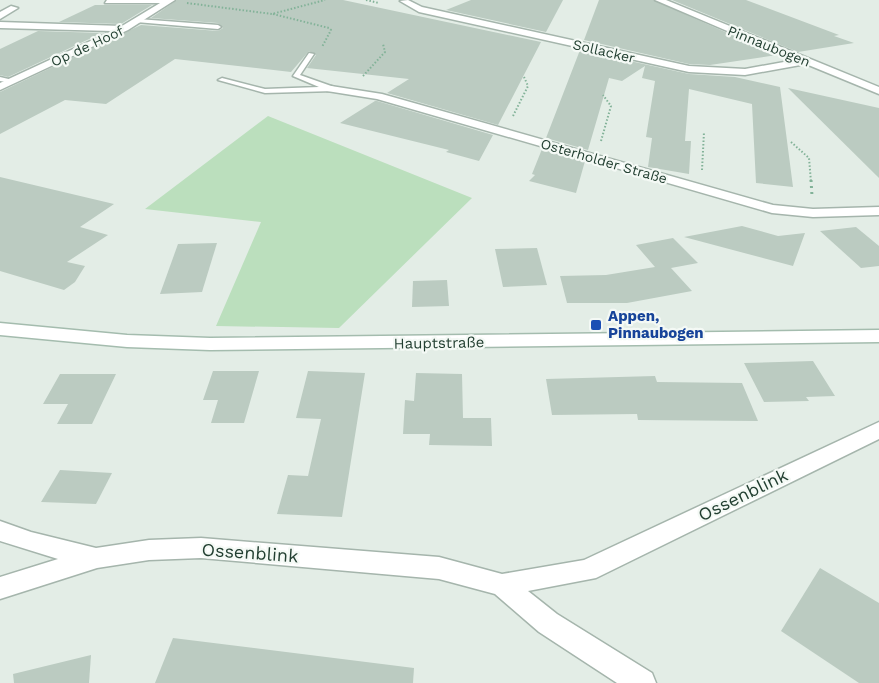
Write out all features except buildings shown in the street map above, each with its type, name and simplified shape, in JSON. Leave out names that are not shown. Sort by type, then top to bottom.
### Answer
[{"type":"street","name":"Pinnaubogen","points":[[658,0],[879,91]]},
{"type":"street","name":"Op de Hoof","points":[[0,87],[125,28],[169,1]]},
{"type":"street","name":"Sollacker","points":[[404,1],[418,9],[689,69],[745,72],[807,61]]},
{"type":"street","points":[[0,16],[14,8]]},
{"type":"street","points":[[0,25],[125,28]]},
{"type":"street","name":"Osterholder Straße","points":[[331,89],[378,96],[771,209],[813,213],[879,211]]},
{"type":"street","name":"Hauptstraße","points":[[0,328],[127,341],[210,344],[879,336]]},
{"type":"street","name":"Ossenblink","points":[[502,585],[587,570],[879,430]]},
{"type":"street","points":[[0,531],[30,542],[97,558]]},
{"type":"street","name":"Ossenblink","points":[[0,588],[97,558],[149,550],[201,548],[439,568],[502,585],[548,623],[642,683]]},
{"type":"lane","points":[[107,2],[169,1]]},
{"type":"lane","points":[[138,21],[218,27]]},
{"type":"lane","points":[[311,54],[296,76],[331,89]]},
{"type":"lane","points":[[0,79],[13,81]]},
{"type":"lane","points":[[222,80],[265,91],[331,89]]},
{"type":"path","points":[[272,14],[325,0]]},
{"type":"path","points":[[366,0],[379,3]]},
{"type":"path","points":[[169,1],[254,10],[329,28],[331,30],[320,51]]},
{"type":"path","points":[[319,37],[327,38]]},
{"type":"path","points":[[362,77],[386,52],[383,44]]},
{"type":"path","points":[[512,119],[528,86],[524,77]]},
{"type":"path","points":[[596,145],[603,140],[611,106],[603,95]]},
{"type":"path","points":[[698,176],[702,172],[704,132]]},
{"type":"path","points":[[791,142],[809,158],[813,207]]},
{"type":"green space","points":[[268,116],[472,198],[339,328],[216,326],[261,222],[145,209]]},
{"type":"place","name":"Appen, Pinnaubogen","points":[[596,325]]}]
